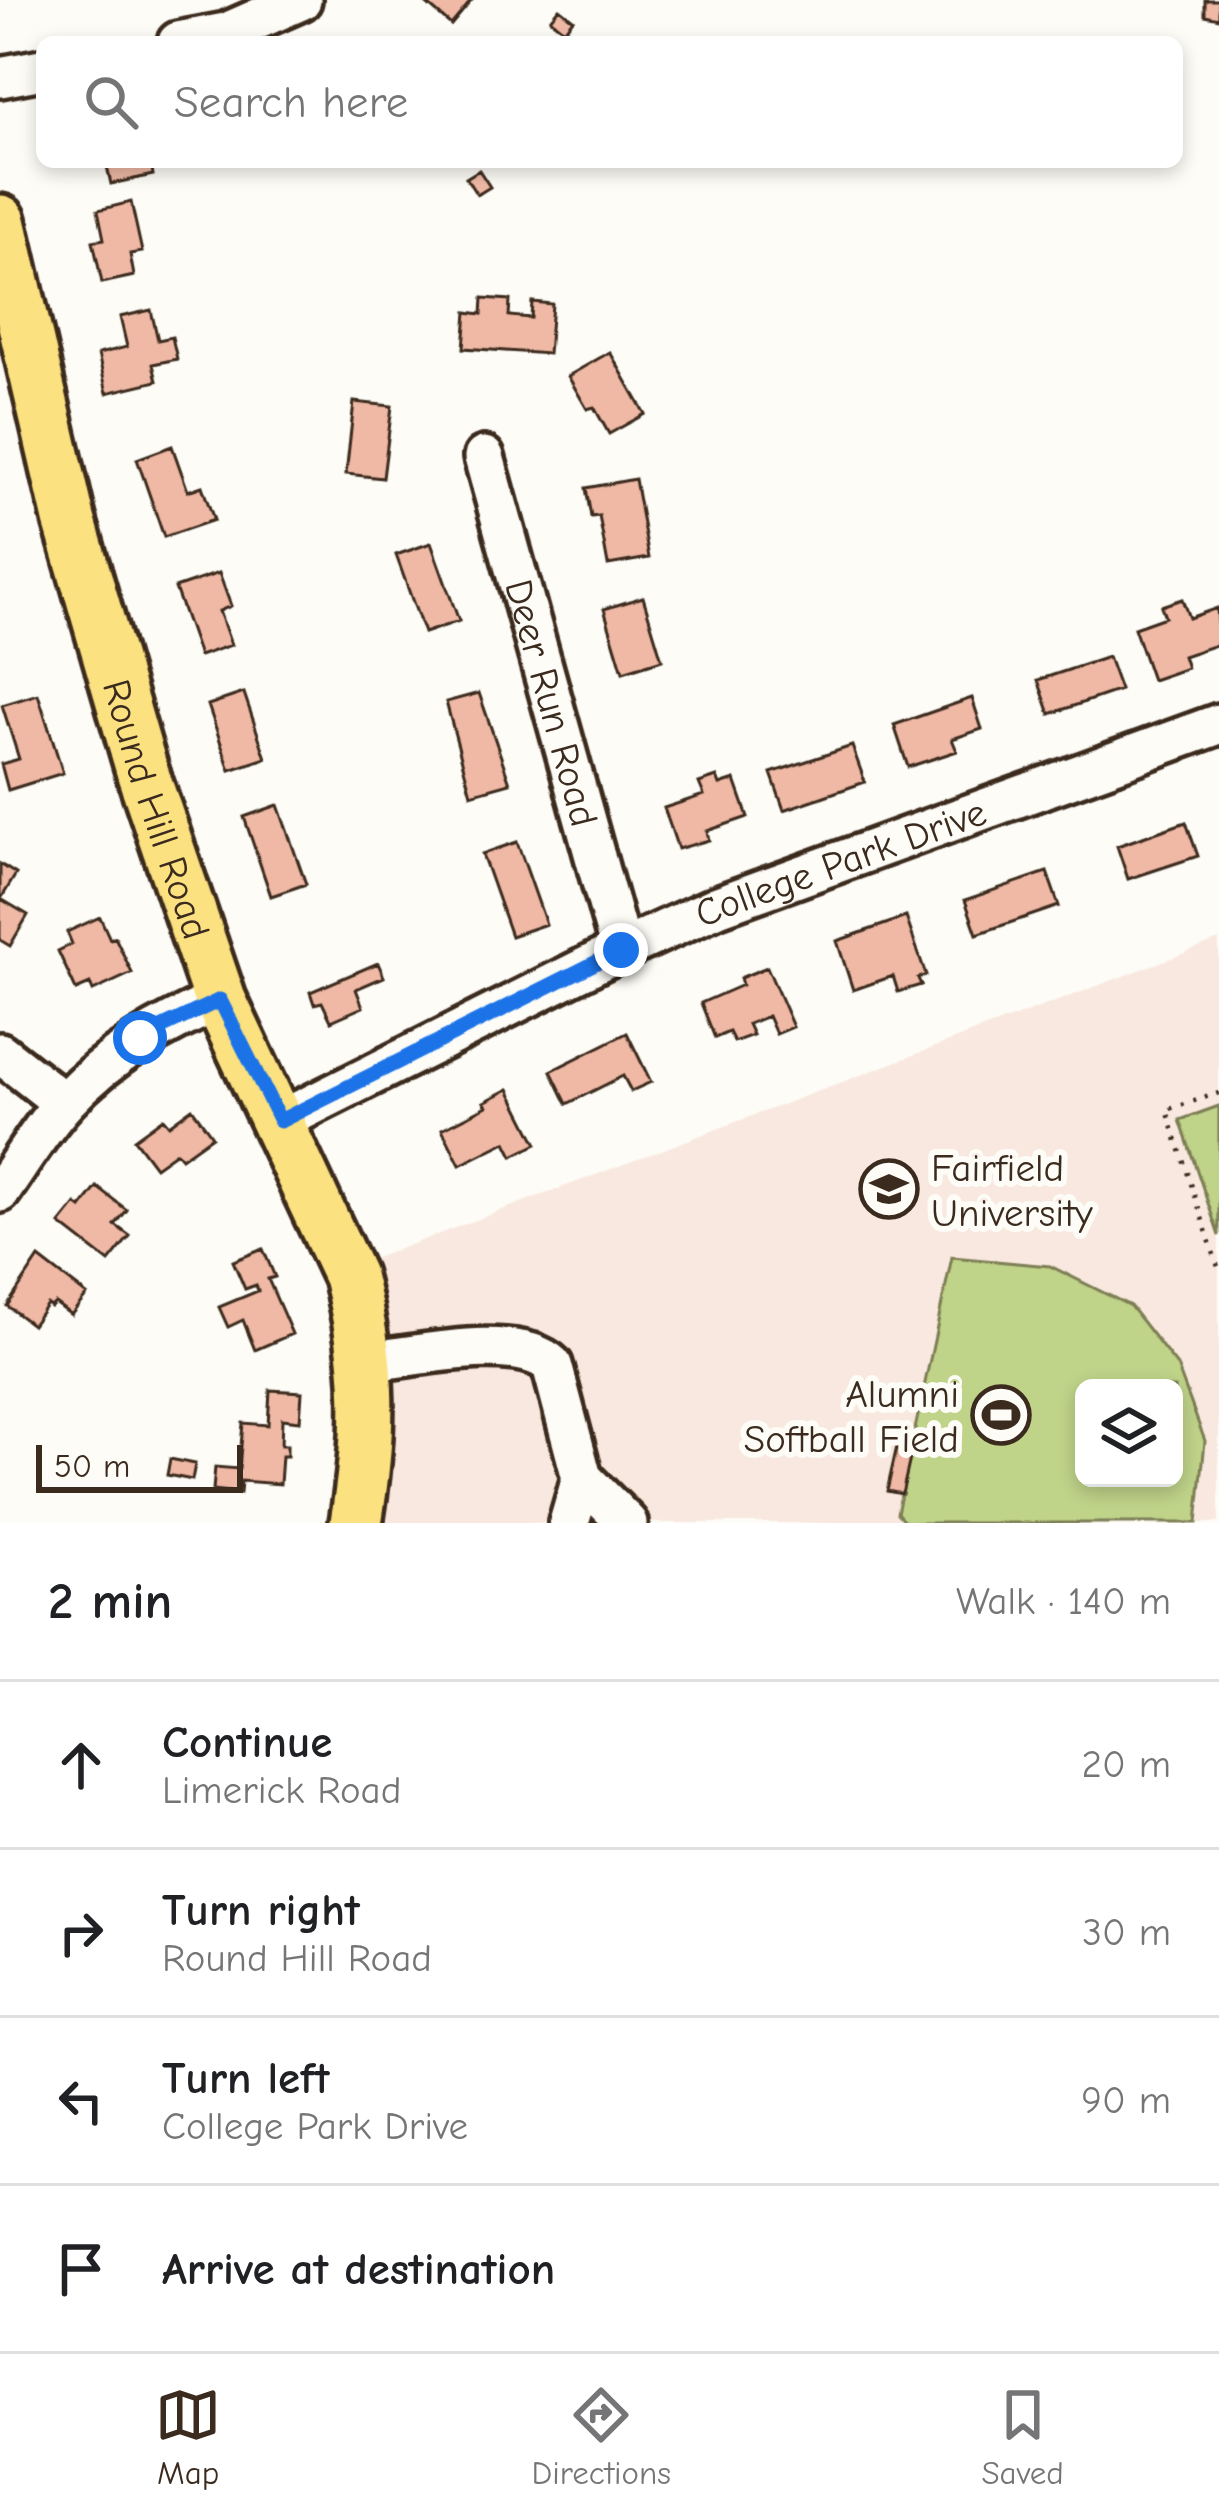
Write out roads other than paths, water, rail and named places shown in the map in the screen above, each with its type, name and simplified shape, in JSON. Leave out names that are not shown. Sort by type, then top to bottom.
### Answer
[{"type":"main road","name":"Round Hill Road","points":[[0,221],[75,540],[142,774],[220,1000],[349,1276],[370,1405],[356,1523]]},
{"type":"street","points":[[207,36],[301,0]]},
{"type":"street","points":[[0,77],[36,69]]},
{"type":"street","name":"Deer Run Road","points":[[484,457],[621,950]]},
{"type":"street","name":"College Park Drive","points":[[280,1121],[718,906],[1219,724]]},
{"type":"street","points":[[0,1192],[64,1103],[109,1061],[140,1038],[220,1000]]},
{"type":"street","points":[[0,1054],[64,1103]]},
{"type":"street","points":[[366,1362],[509,1348],[543,1356],[552,1365],[582,1478],[627,1523]]},
{"type":"street","points":[[569,1523],[582,1478]]},
{"type":"place","name":"Fairfield University","points":[[889,1189]]},
{"type":"place","name":"Alumni Softball Field","points":[[1001,1415]]}]
